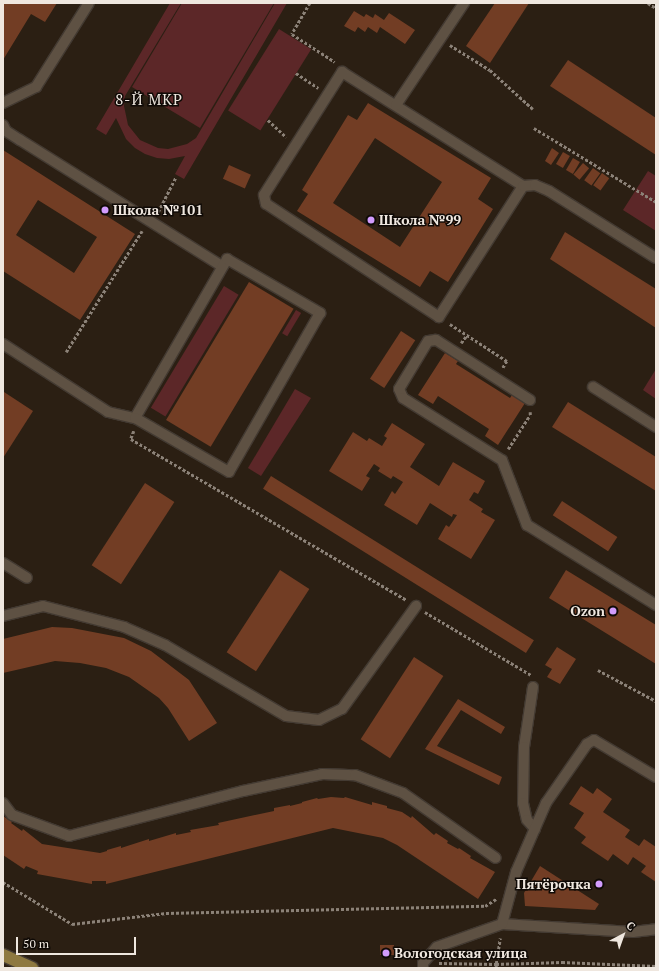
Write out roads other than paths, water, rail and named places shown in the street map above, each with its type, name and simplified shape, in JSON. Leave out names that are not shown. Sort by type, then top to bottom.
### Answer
[{"type":"main road","points":[[3,956],[32,968]]},
{"type":"lane","points":[[3,103],[36,87],[89,3]]},
{"type":"lane","points":[[396,105],[464,3]]},
{"type":"lane","points":[[523,186],[439,317],[266,204],[264,195],[342,72],[523,186],[535,185],[549,191],[656,258]]},
{"type":"lane","points":[[3,125],[6,131],[152,219],[222,266]]},
{"type":"lane","points":[[3,344],[108,412],[137,420],[230,472],[320,313],[227,258],[137,420]]},
{"type":"lane","points":[[530,400],[436,340],[428,341],[399,389],[403,398],[502,460],[527,525],[656,604]]},
{"type":"lane","points":[[593,387],[656,427]]},
{"type":"lane","points":[[3,563],[27,578]]},
{"type":"lane","points":[[3,616],[43,606],[124,627],[165,645],[286,716],[319,720],[342,709],[416,606]]},
{"type":"lane","points":[[533,687],[524,746],[523,803],[526,820],[535,829]]},
{"type":"lane","points":[[502,924],[516,872],[546,803],[587,744],[594,740],[656,778]]},
{"type":"lane","points":[[3,803],[12,815],[69,836],[243,791],[315,776],[355,775],[403,793],[496,858]]},
{"type":"lane","points":[[423,966],[437,947],[502,924],[633,932],[656,929]]},
{"type":"place","name":"Школа №101","points":[[105,210]]},
{"type":"place","name":"Школа №99","points":[[371,220]]},
{"type":"place","name":"Ozon","points":[[613,611]]},
{"type":"place","name":"Пятёрочка","points":[[599,884]]},
{"type":"place","name":"Вологодская улица","points":[[386,953]]},
{"type":"district","name":"8-Й МКР","points":[[149,100]]}]
